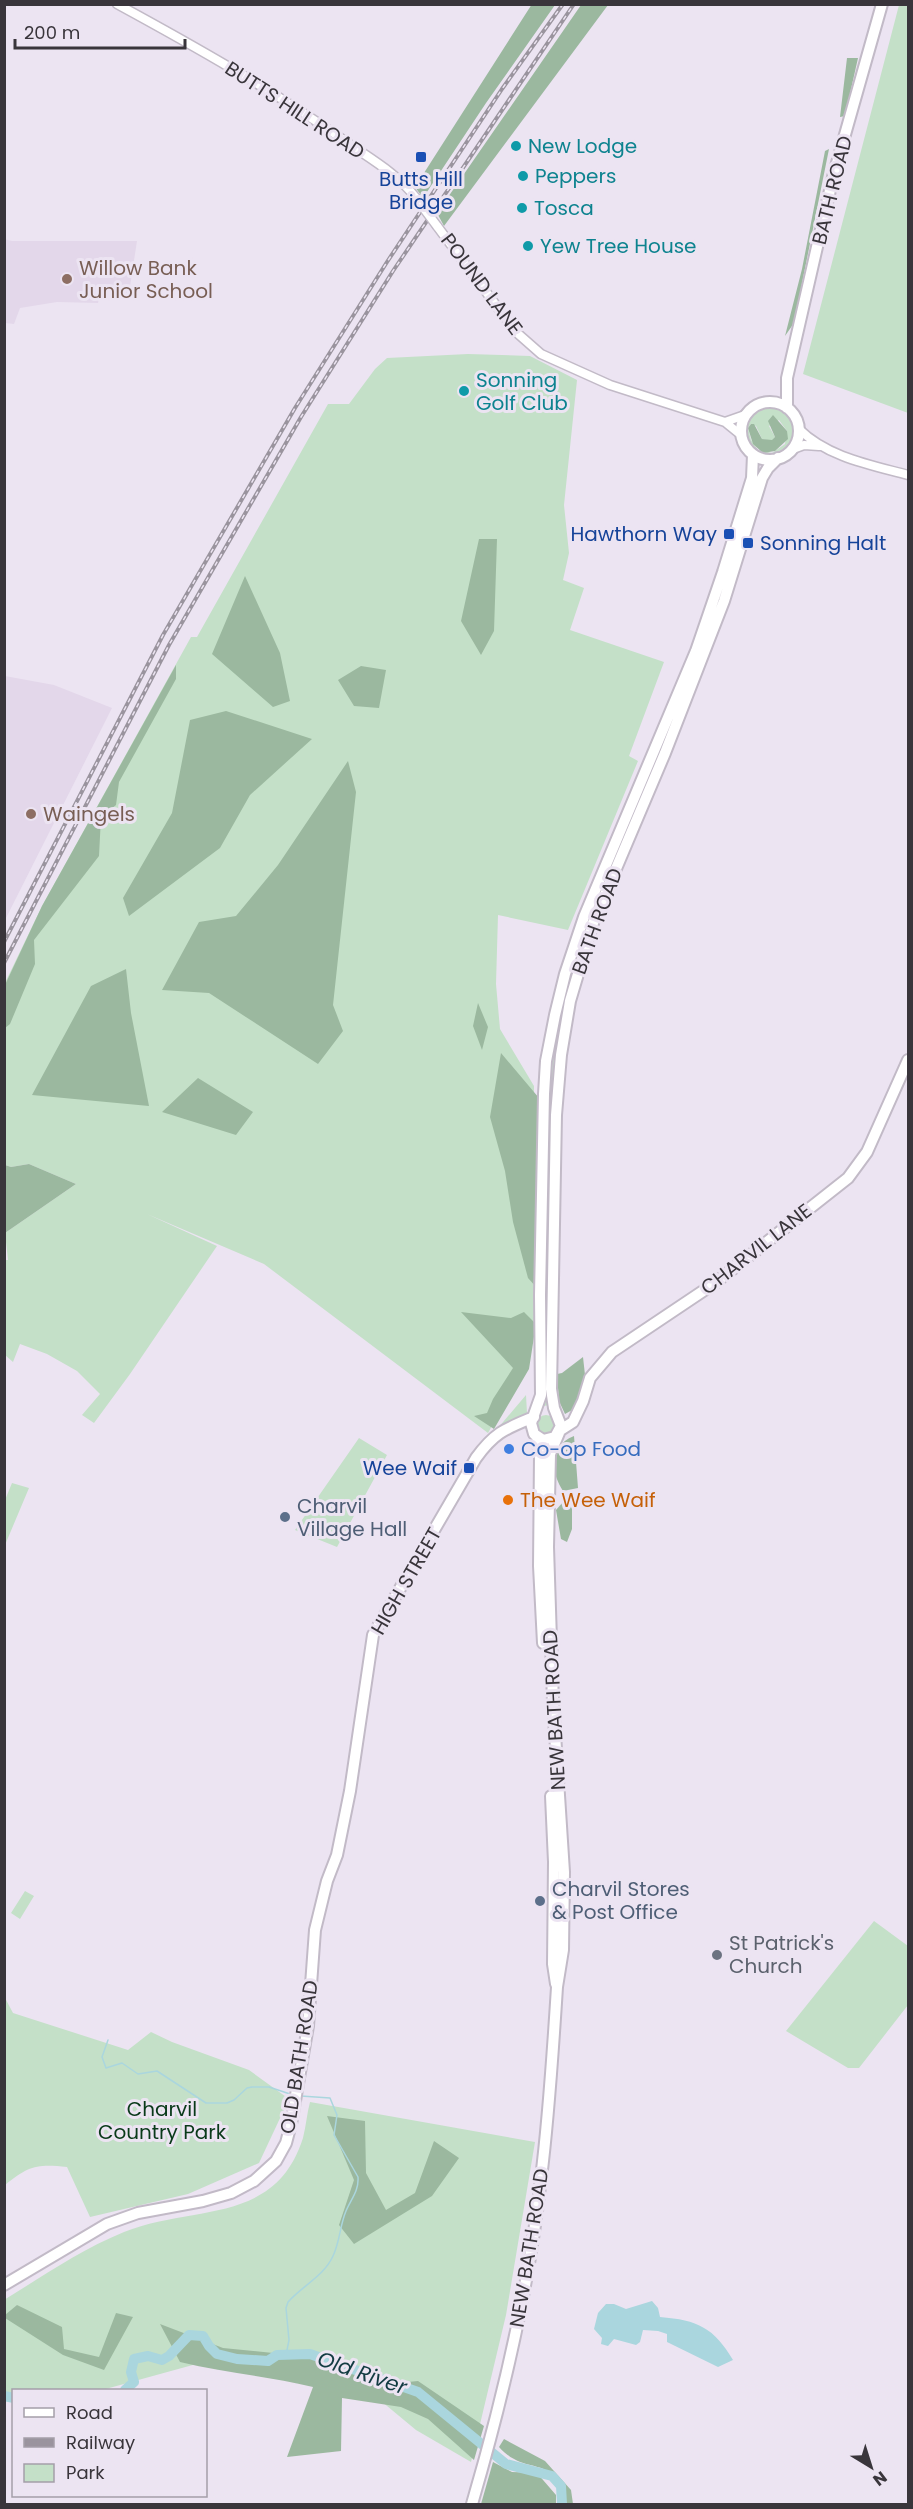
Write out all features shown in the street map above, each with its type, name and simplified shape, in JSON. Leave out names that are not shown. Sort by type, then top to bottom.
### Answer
[{"type":"main road","name":"BATH ROAD","points":[[787,408],[787,378],[833,177],[882,4]]},
{"type":"main road","name":"BATH ROAD","points":[[768,401],[780,390],[787,378]]},
{"type":"main road","points":[[768,401],[777,402],[787,408],[799,429],[799,439],[793,449],[778,458],[763,461],[753,455],[739,427],[745,415],[768,401]]},
{"type":"main road","name":"BATH ROAD","points":[[535,1435],[531,1424],[541,1395],[540,1305],[544,1094],[546,1061],[555,1015],[581,926],[684,683],[733,559],[752,478],[753,455]]},
{"type":"main road","name":"BATH ROAD","points":[[559,1432],[561,1425],[551,1389],[556,1115],[561,1055],[570,1001],[596,918],[686,701],[762,478],[778,458]]},
{"type":"main road","name":"CHARVIL LANE","points":[[559,1432],[573,1422],[590,1377],[612,1352],[715,1282],[848,1178],[867,1152],[909,1060]]},
{"type":"main road","points":[[535,1416],[545,1410],[557,1415],[577,1414]]},
{"type":"main road","name":"HIGH STREET","points":[[354,1760],[373,1635],[476,1458],[495,1435],[535,1416]]},
{"type":"main road","points":[[512,1427],[548,1440],[559,1432]]},
{"type":"main road","name":"NEW BATH ROAD","points":[[472,2505],[495,2420],[522,2304],[537,2211],[548,2119],[557,1987],[563,1950],[564,1872],[550,1638],[548,1529],[550,1454],[559,1432]]},
{"type":"main road","name":"NEW BATH ROAD","points":[[535,1435],[540,1455],[539,1566],[554,1854],[553,1964],[557,1987]]},
{"type":"main road","name":"OLD BATH ROAD","points":[[4,2285],[118,2219],[231,2193],[255,2181],[276,2161],[285,2143],[295,2101],[308,2026],[315,1930],[327,1881],[337,1855],[354,1760]]},
{"type":"street","name":"BUTTS HILL ROAD","points":[[117,4],[286,99],[407,186],[437,226]]},
{"type":"street","name":"POUND LANE","points":[[437,226],[516,332],[542,354],[610,385],[725,422],[741,435]]},
{"type":"street","points":[[725,422],[745,415]]},
{"type":"street","points":[[799,429],[819,446]]},
{"type":"street","points":[[793,449],[804,445],[819,446],[909,475]]},
{"type":"shaded area","name":"Willow Bank Junior School","points":[[4,239],[12,241],[137,241],[129,293],[101,288],[98,303],[57,302],[20,308],[14,324],[5,323]]},
{"type":"shaded area","name":"Waingels","points":[[5,676],[54,685],[112,708],[5,920]]},
{"type":"green space","points":[[532,4],[555,5],[423,198],[415,187]]},
{"type":"green space","points":[[581,5],[608,5],[444,226],[437,213]]},
{"type":"green space","points":[[899,5],[908,5],[908,413],[803,374]]},
{"type":"green space","points":[[847,58],[858,58],[845,116],[840,117]]},
{"type":"green space","points":[[829,149],[794,323],[785,336],[802,269],[825,151]]},
{"type":"green space","name":"Sonning Golf Club","points":[[468,354],[530,356],[577,380],[564,505],[569,553],[563,580],[584,588],[570,630],[664,662],[629,756],[638,761],[568,930],[498,915],[496,984],[500,1029],[534,1086],[535,1319],[520,1375],[488,1433],[264,1264],[147,1214],[217,1246],[94,1423],[82,1415],[100,1394],[77,1371],[47,1354],[20,1344],[13,1362],[5,1355],[4,1260],[8,1260],[5,1233],[76,1184],[29,1164],[11,1167],[5,1165],[4,985],[42,906],[191,637],[197,637],[328,404],[349,404],[375,369],[387,358]]},
{"type":"green space","points":[[771,405],[781,408],[794,426],[796,436],[790,446],[766,457],[761,455],[753,449],[746,436],[744,426],[750,416]],"holes":[[[779,420],[787,431],[785,444],[772,453],[758,450],[751,440],[748,428],[751,424],[756,426],[762,439],[772,441],[775,437],[769,426]]]},
{"type":"green space","points":[[773,415],[787,431],[788,439],[775,451],[763,453],[753,444],[748,428],[754,424],[762,439],[772,440],[775,437],[768,421]]},
{"type":"green space","points":[[479,539],[497,539],[494,631],[481,655],[461,621]]},
{"type":"green space","points":[[245,576],[280,653],[290,701],[273,707],[212,654]]},
{"type":"green space","points":[[706,639],[595,912],[556,1064],[549,1405],[544,1406],[548,1084],[559,1008],[582,933]]},
{"type":"green space","points":[[176,665],[176,679],[119,782],[116,805],[101,817],[99,856],[34,940],[35,964],[10,1024],[5,1028],[5,985],[42,906]]},
{"type":"green space","points":[[361,666],[386,670],[379,708],[354,706],[338,680]]},
{"type":"green space","points":[[226,711],[312,739],[250,795],[220,848],[129,916],[123,898],[172,813],[190,720]]},
{"type":"green space","points":[[348,761],[356,792],[333,1005],[343,1031],[318,1064],[209,993],[162,990],[199,922],[236,916],[278,865]]},
{"type":"green space","points":[[126,969],[131,1013],[149,1106],[32,1095],[91,986]]},
{"type":"green space","points":[[478,1003],[488,1027],[482,1050],[473,1026]]},
{"type":"green space","points":[[501,1053],[539,1098],[537,1288],[528,1278],[513,1222],[505,1171],[490,1117]]},
{"type":"green space","points":[[198,1078],[253,1112],[236,1135],[162,1112]]},
{"type":"green space","points":[[29,1164],[76,1184],[5,1233],[5,1165],[11,1167]]},
{"type":"green space","points":[[461,1312],[511,1318],[524,1312],[536,1324],[529,1369],[494,1429],[474,1416],[487,1413],[493,1399],[513,1368]]},
{"type":"green space","points":[[583,1357],[585,1375],[574,1409],[565,1414],[559,1401],[557,1374],[562,1373]]},
{"type":"green space","points":[[526,1395],[527,1413],[498,1428]]},
{"type":"green space","points":[[542,1415],[550,1415],[556,1421],[556,1429],[550,1435],[542,1435],[536,1429],[536,1421]]},
{"type":"green space","points":[[574,1436],[578,1488],[563,1491],[556,1475],[554,1460],[560,1446]]},
{"type":"green space","points":[[359,1438],[387,1455],[337,1547],[295,1530]]},
{"type":"green space","points":[[12,1483],[29,1488],[5,1545],[5,1500]]},
{"type":"green space","points":[[563,1502],[572,1507],[572,1529],[567,1542],[561,1539],[556,1510]]},
{"type":"green space","points":[[25,1891],[34,1896],[20,1919],[11,1913]]},
{"type":"green space","points":[[874,1921],[908,1946],[908,2005],[859,2068],[848,2068],[786,2031]]},
{"type":"green space","name":"Charvil Country Park","points":[[4,1996],[13,2013],[128,2050],[151,2032],[249,2070],[289,2099],[259,2163],[188,2194],[90,2217],[67,2167],[33,2168],[5,2185]]},
{"type":"green space","points":[[310,2102],[535,2142],[506,2315],[471,2462],[416,2430],[375,2396],[200,2363],[106,2389],[12,2389],[12,2399],[5,2396],[4,2300],[78,2255],[124,2232],[150,2224],[229,2208],[252,2199],[273,2186],[290,2166],[303,2138]]},
{"type":"green space","points":[[327,2116],[365,2121],[366,2173],[386,2210],[415,2193],[434,2141],[459,2158],[432,2196],[354,2244],[339,2225],[354,2180]]},
{"type":"green space","points":[[17,2305],[62,2327],[64,2349],[99,2357],[116,2313],[133,2317],[104,2370],[63,2355],[5,2318],[5,2315]]},
{"type":"green space","points":[[160,2324],[223,2348],[273,2353],[318,2352],[388,2384],[418,2381],[484,2426],[474,2460],[428,2419],[401,2407],[342,2398],[341,2451],[287,2457],[313,2387],[180,2362]]},
{"type":"green space","points":[[504,2439],[545,2461],[571,2490],[573,2504],[566,2504],[555,2477],[539,2467],[520,2462],[499,2447]]},
{"type":"green space","points":[[493,2462],[512,2472],[537,2473],[556,2495],[556,2504],[481,2504]]},
{"type":"water","points":[[652,2301],[658,2308],[660,2317],[695,2323],[712,2333],[733,2360],[718,2367],[667,2342],[667,2334],[658,2331],[643,2330],[640,2342],[636,2345],[614,2339],[608,2346],[601,2344],[602,2338],[594,2329],[598,2313],[606,2304],[614,2304],[626,2309]]},
{"type":"waterway","points":[[108,2040],[102,2057],[106,2068],[122,2063],[138,2074],[157,2071],[206,2103],[227,2103],[247,2088],[252,2087],[269,2087],[290,2094]]},
{"type":"waterway","points":[[286,2355],[289,2340],[286,2308],[288,2302],[329,2263],[358,2182],[358,2177],[334,2135],[337,2115],[330,2098],[301,2096]]},
{"type":"waterway","name":"Old River","points":[[126,2389],[134,2382],[131,2372],[134,2359],[148,2356],[162,2360],[169,2356],[189,2335],[203,2336],[217,2354],[237,2359],[268,2361],[277,2355],[310,2354],[418,2392],[506,2464],[552,2476],[561,2486],[562,2504]]},
{"type":"waterway","name":"Old River","points":[[4,2396],[12,2398]]},
{"type":"railway","points":[[4,942],[163,635],[295,408],[387,262],[502,89],[563,4]]},
{"type":"railway","points":[[4,963],[169,645],[301,417],[393,271],[574,4]]},
{"type":"place","name":"New Lodge","points":[[516,146]]},
{"type":"place","name":"Butts Hill Bridge","points":[[421,157]]},
{"type":"place","name":"Peppers","points":[[523,176]]},
{"type":"place","name":"Tosca","points":[[522,208]]},
{"type":"place","name":"Yew Tree House","points":[[528,246]]},
{"type":"place","name":"Willow Bank Junior School","points":[[67,279]]},
{"type":"place","name":"Sonning Golf Club","points":[[464,391]]},
{"type":"place","name":"Hawthorn Way","points":[[729,534]]},
{"type":"place","name":"Sonning Halt","points":[[748,543]]},
{"type":"place","name":"Waingels","points":[[31,814]]},
{"type":"place","name":"Co-op Food","points":[[509,1449]]},
{"type":"place","name":"Wee Waif","points":[[469,1468]]},
{"type":"place","name":"The Wee Waif","points":[[508,1500]]},
{"type":"place","name":"Charvil Village Hall","points":[[285,1517]]},
{"type":"place","name":"Charvil Stores & Post Office","points":[[540,1901]]},
{"type":"place","name":"St Patrick's Church","points":[[717,1955]]}]
